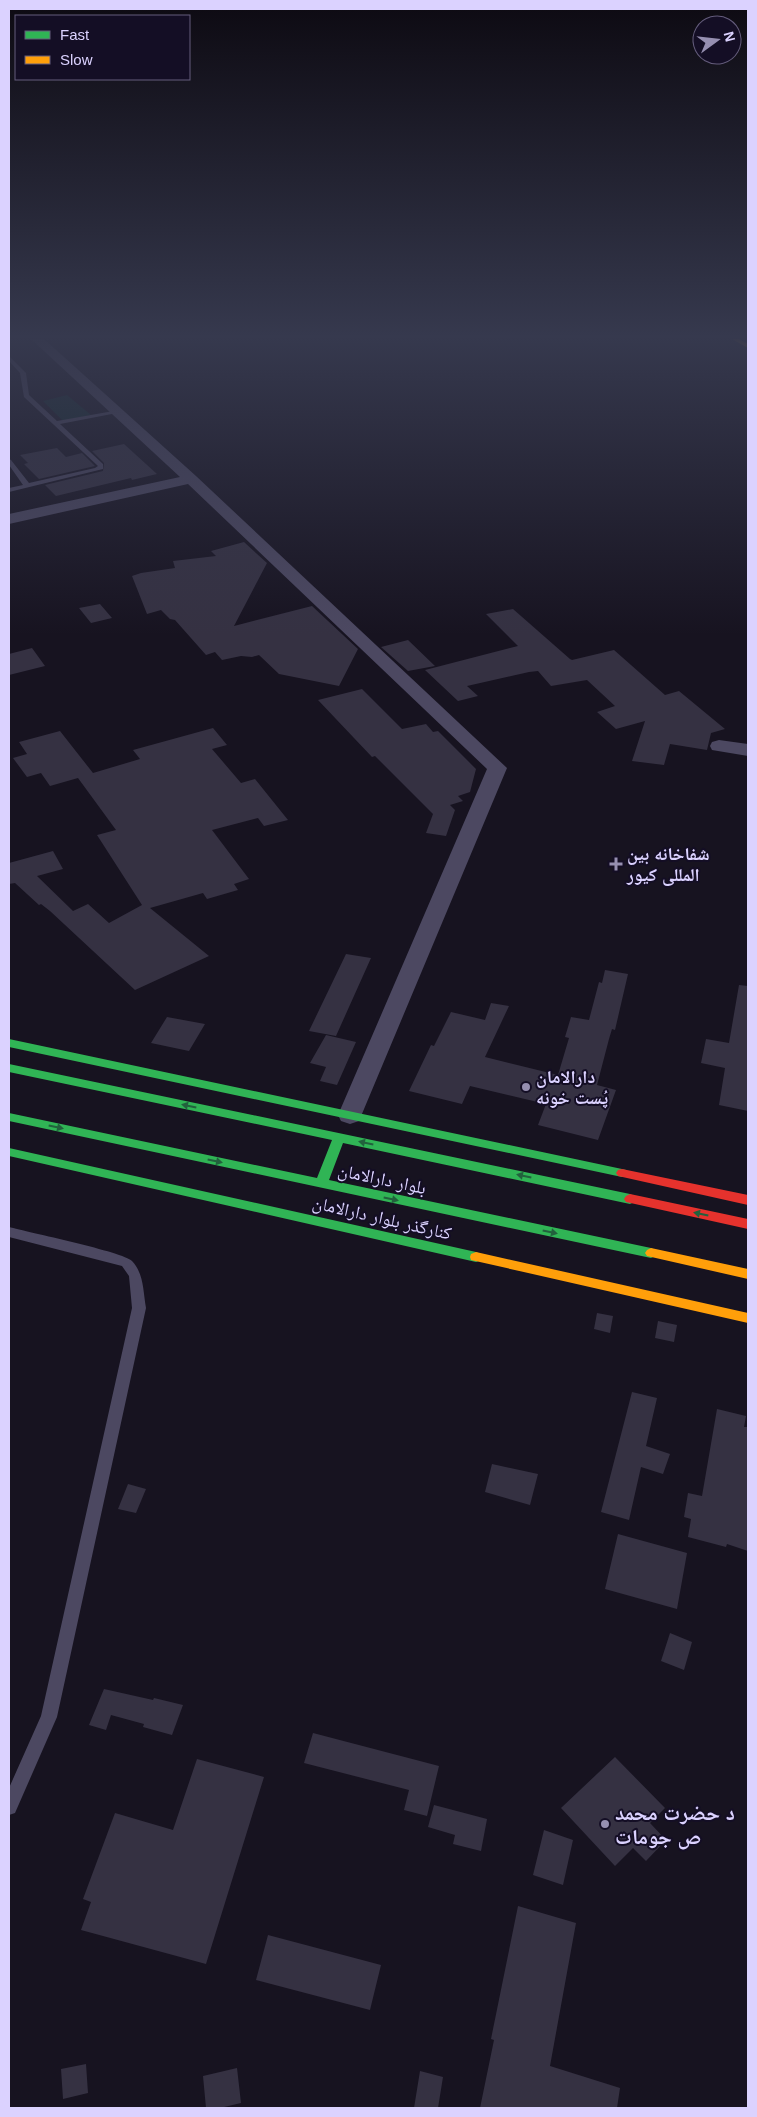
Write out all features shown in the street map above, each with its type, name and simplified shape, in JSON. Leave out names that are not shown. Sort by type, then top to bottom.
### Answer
[{"type":"main road","points":[[9,1043],[748,1200]]},
{"type":"main road","name":"بلوار دارالامان","points":[[9,1068],[748,1224]]},
{"type":"main road","name":"بلوار دارالامان","points":[[9,1117],[321,1184],[357,1196],[748,1274]]},
{"type":"main road","points":[[321,1184],[339,1137]]},
{"type":"main road","name":"کنارگذر بلوار دارالامان","points":[[9,1152],[748,1318]]},
{"type":"main road","points":[[357,1216],[363,1232]]},
{"type":"street","points":[[146,438],[497,768],[350,1115]]},
{"type":"street","points":[[9,520],[192,479]]},
{"type":"lane","points":[[9,490],[101,468],[101,465],[72,438]]},
{"type":"lane","points":[[9,461],[28,486]]},
{"type":"lane","points":[[9,1232],[97,1253],[126,1262],[135,1275],[139,1308],[50,1717],[9,1807]]},
{"type":"building","points":[[124,444],[157,474],[132,480],[131,478],[56,496],[45,485],[103,471],[104,463],[92,451]]},
{"type":"building","points":[[57,448],[66,457],[82,453],[95,466],[39,479],[24,464],[28,463],[20,455]]},
{"type":"building","points":[[244,542],[267,563],[234,626],[312,606],[358,649],[339,686],[279,674],[259,655],[222,660],[215,652],[206,655],[175,620],[170,619],[161,610],[147,614],[132,576],[175,568],[173,561],[216,556],[211,551]]},
{"type":"building","points":[[100,604],[112,618],[91,623],[79,608]]},
{"type":"building","points":[[513,609],[570,659],[614,650],[665,695],[679,691],[725,729],[711,733],[707,750],[670,744],[664,765],[632,761],[645,721],[616,729],[597,712],[615,706],[587,680],[551,686],[538,671],[529,672],[467,686],[478,696],[458,701],[425,670],[518,646],[486,614]]},
{"type":"building","points":[[408,640],[435,666],[408,671],[381,647]]},
{"type":"building","points":[[32,648],[45,666],[9,675],[9,654]]},
{"type":"building","points":[[362,689],[402,729],[426,724],[433,732],[438,731],[476,769],[470,792],[458,796],[463,801],[450,805],[455,810],[446,836],[426,833],[433,814],[375,756],[372,757],[318,700]]},
{"type":"building","points":[[213,728],[227,745],[212,749],[241,783],[255,779],[288,820],[264,826],[258,818],[212,830],[249,879],[234,884],[238,890],[207,899],[203,893],[150,908],[209,956],[135,990],[50,911],[41,904],[39,905],[15,883],[9,884],[9,863],[53,851],[63,869],[37,876],[73,911],[88,904],[109,923],[142,905],[97,835],[116,830],[78,778],[50,786],[41,773],[27,777],[13,758],[27,754],[19,742],[60,731],[93,773],[140,759],[133,750]]},
{"type":"building","points":[[346,954],[371,958],[336,1036],[309,1031]]},
{"type":"building","points":[[605,970],[628,974],[615,1030],[612,1029],[597,1085],[616,1090],[598,1140],[538,1125],[546,1104],[470,1086],[462,1104],[409,1091],[431,1045],[434,1046],[451,1012],[485,1020],[491,1003],[509,1006],[485,1057],[558,1075],[569,1038],[565,1037],[571,1017],[589,1020],[599,982],[602,983]]},
{"type":"building","points":[[739,985],[748,986],[748,1111],[719,1105],[725,1068],[701,1063],[706,1039],[729,1043]]},
{"type":"building","points":[[167,1017],[205,1024],[189,1051],[151,1043]]},
{"type":"building","points":[[326,1035],[356,1042],[337,1085],[320,1081],[326,1067],[310,1063]]},
{"type":"building","points":[[597,1313],[613,1316],[610,1333],[594,1329]]},
{"type":"building","points":[[658,1321],[677,1325],[674,1342],[655,1338]]},
{"type":"building","points":[[632,1392],[657,1398],[646,1446],[670,1454],[663,1474],[641,1467],[629,1520],[601,1512]]},
{"type":"building","points":[[717,1409],[746,1416],[744,1427],[748,1427],[748,1551],[727,1544],[726,1547],[688,1537],[691,1519],[684,1517],[688,1493],[702,1496]]},
{"type":"building","points":[[492,1464],[538,1474],[530,1505],[485,1492]]},
{"type":"building","points":[[128,1484],[146,1489],[136,1513],[118,1509]]},
{"type":"building","points":[[618,1534],[687,1553],[677,1609],[605,1589]]},
{"type":"building","points":[[670,1633],[692,1642],[684,1670],[661,1661]]},
{"type":"building","points":[[104,1689],[183,1705],[172,1735],[143,1727],[144,1724],[111,1715],[106,1730],[89,1725]]},
{"type":"building","points":[[313,1733],[439,1766],[427,1816],[404,1810],[409,1790],[304,1763]]},
{"type":"building","points":[[615,1757],[665,1808],[650,1823],[666,1840],[646,1861],[633,1848],[615,1866],[561,1808]]},
{"type":"building","points":[[197,1759],[264,1777],[206,1964],[81,1930],[91,1902],[83,1899],[115,1813],[173,1830]]},
{"type":"building","points":[[434,1805],[487,1819],[481,1851],[453,1844],[455,1835],[428,1827]]},
{"type":"building","points":[[544,1830],[573,1840],[563,1885],[533,1875]]},
{"type":"building","points":[[518,1906],[576,1923],[550,2066],[620,2088],[617,2108],[480,2108],[494,2040],[491,2039]]},
{"type":"building","points":[[268,1935],[381,1965],[370,2010],[256,1980]]},
{"type":"building","points":[[86,2064],[88,2093],[63,2099],[61,2069]]},
{"type":"building","points":[[237,2068],[241,2103],[220,2108],[206,2108],[203,2076]]},
{"type":"building","points":[[420,2071],[443,2077],[438,2108],[414,2108]]},
{"type":"traffic: fast","points":[[9,1043],[622,1173]]},
{"type":"traffic: fast","points":[[9,1068],[630,1199]]},
{"type":"traffic: fast","points":[[9,1117],[651,1253]]},
{"type":"traffic: fast","points":[[321,1184],[339,1137]]},
{"type":"traffic: fast","points":[[9,1152],[476,1257]]},
{"type":"traffic: slow","points":[[651,1253],[748,1274]]},
{"type":"traffic: slow","points":[[476,1257],[748,1318]]},
{"type":"traffic: jam","points":[[622,1173],[748,1200]]},
{"type":"traffic: jam","points":[[630,1199],[748,1224]]},
{"type":"place","name":"شفاخانه بین المللی کیور","points":[[616,864]]},
{"type":"place","name":"دارالامان پُست خونه","points":[[526,1087]]},
{"type":"place","name":"د حضرت محمد ص جومات","points":[[605,1824]]}]
